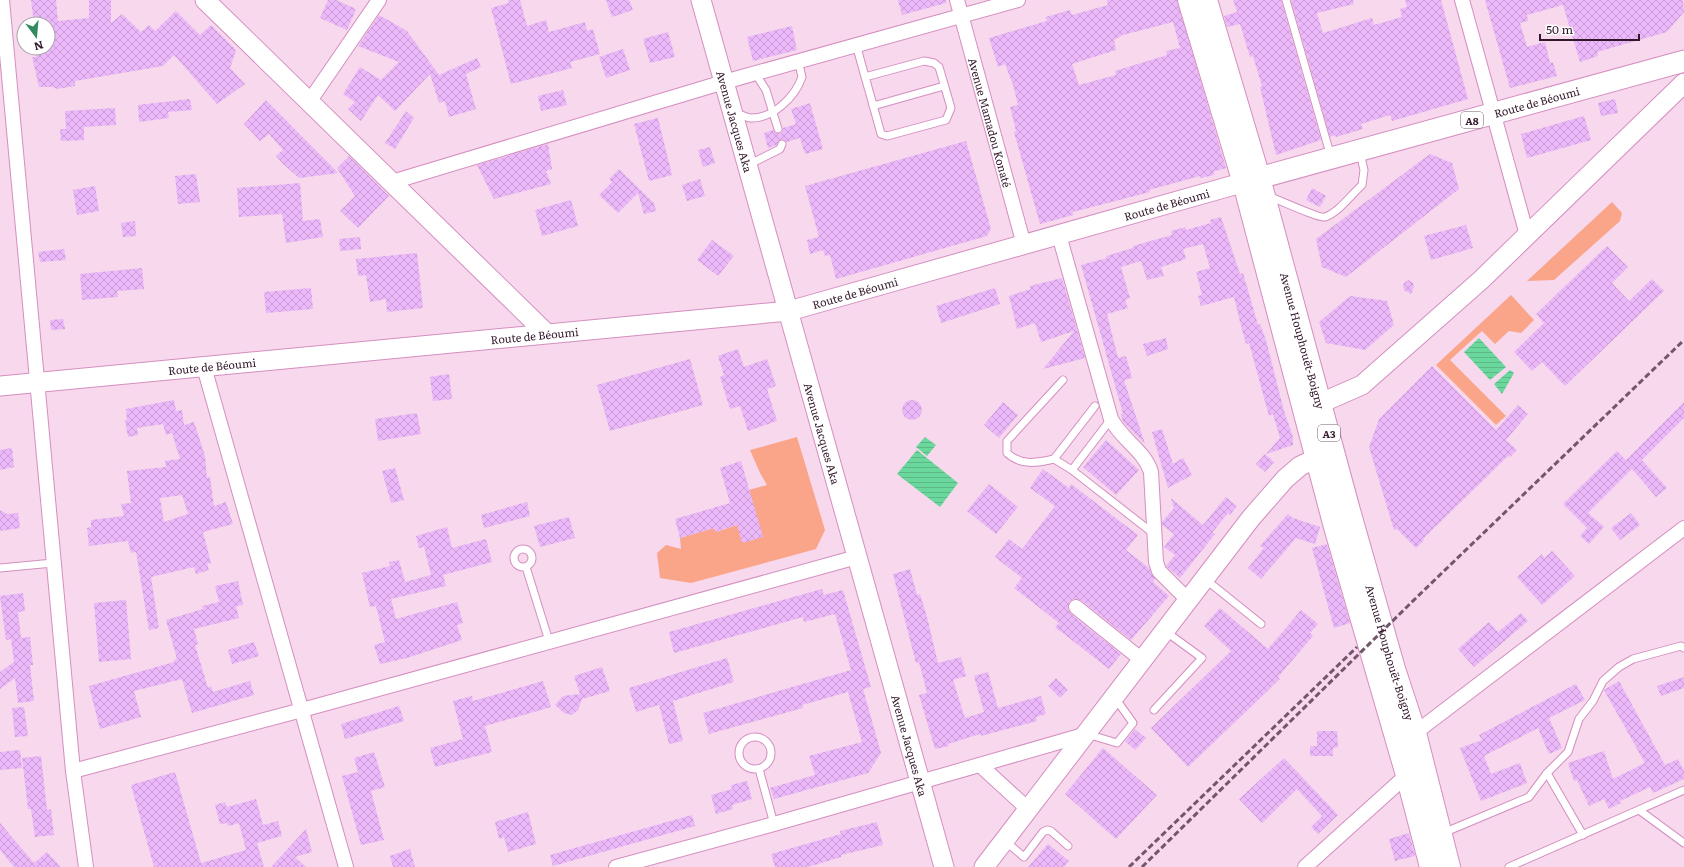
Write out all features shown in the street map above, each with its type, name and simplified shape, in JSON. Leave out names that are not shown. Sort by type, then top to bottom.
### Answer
[{"type":"highway","name":"Avenue Houphouët-Boigny","points":[[1189,0],[1256,185],[1317,458],[1407,775],[1431,867]]},
{"type":"highway","name":"Avenue Houphouët-Boigny","points":[[1206,0],[1256,185],[1321,403],[1360,551],[1394,669],[1415,733],[1449,867]]},
{"type":"main road","name":"Route de Béoumi","points":[[1256,185],[1331,159],[1684,61]]},
{"type":"street","points":[[2,0],[73,771],[86,867]]},
{"type":"street","points":[[205,0],[546,333]]},
{"type":"street","points":[[309,102],[379,0]]},
{"type":"street","name":"Avenue Jacques Aka","points":[[701,0],[944,867]]},
{"type":"street","name":"Avenue Mamadou Konaté","points":[[957,0],[1024,245]]},
{"type":"street","points":[[392,182],[798,60],[1018,0]]},
{"type":"street","points":[[1462,0],[1527,235]]},
{"type":"street","points":[[1321,403],[1362,385],[1481,280],[1684,83]]},
{"type":"street","name":"Route de Béoumi","points":[[0,386],[789,311],[1059,235],[1256,185]]},
{"type":"street","points":[[1059,235],[1110,420],[1120,434],[1148,462],[1151,472],[1155,554],[1159,571],[1188,600]]},
{"type":"street","points":[[204,367],[346,867]]},
{"type":"street","points":[[984,867],[1115,698],[1164,630],[1251,518],[1285,479],[1300,466],[1317,458]]},
{"type":"street","points":[[1415,733],[1684,528]]},
{"type":"street","points":[[73,771],[302,710],[857,557]]},
{"type":"street","points":[[1076,607],[1142,660]]},
{"type":"street","points":[[616,867],[774,824],[1087,734]]},
{"type":"street","points":[[980,765],[1029,810]]},
{"type":"street","points":[[1305,867],[1407,775]]},
{"type":"lane","points":[[1286,0],[1331,159]]},
{"type":"lane","points":[[856,44],[865,77],[873,106],[881,134],[887,136],[946,120],[951,108],[938,67],[934,63],[924,61],[865,77]]},
{"type":"lane","points":[[733,112],[750,118],[773,111],[793,96],[799,87],[802,78],[798,60]]},
{"type":"lane","points":[[755,73],[766,90],[778,129]]},
{"type":"lane","points":[[873,106],[944,86]]},
{"type":"lane","points":[[747,166],[780,149],[782,144]]},
{"type":"lane","points":[[1256,185],[1314,216],[1324,217],[1333,212],[1362,185],[1364,170],[1359,151]]},
{"type":"lane","points":[[1063,380],[1007,441],[1007,453],[1013,458],[1025,462],[1036,463],[1054,459],[1095,406]]},
{"type":"lane","points":[[1072,470],[1110,420]]},
{"type":"lane","points":[[1054,459],[1072,470],[1154,534]]},
{"type":"lane","points":[[0,568],[53,563]]},
{"type":"lane","points":[[526,567],[549,641]]},
{"type":"lane","points":[[1205,579],[1261,624]]},
{"type":"lane","points":[[1154,710],[1202,658],[1164,630]]},
{"type":"lane","points":[[1440,834],[1529,797],[1547,773],[1568,752],[1578,719],[1593,701],[1603,681],[1619,667],[1633,659],[1681,646],[1684,648]]},
{"type":"lane","points":[[1087,734],[1117,743],[1133,723],[1115,698]]},
{"type":"lane","points":[[751,738],[763,739],[770,749],[769,761],[759,769],[753,770],[747,767],[739,758],[741,746],[751,738]]},
{"type":"lane","points":[[759,769],[774,824]]},
{"type":"lane","points":[[1547,773],[1583,835]]},
{"type":"lane","points":[[1510,867],[1684,790]]},
{"type":"lane","points":[[1639,810],[1684,843]]},
{"type":"lane","points":[[1005,841],[1023,856],[1026,856],[1043,832],[1047,830],[1051,831],[1068,846]]},
{"type":"shaded area","points":[[1612,202],[1622,213],[1620,221],[1554,280],[1527,281]]},
{"type":"shaded area","points":[[1511,295],[1534,320],[1521,333],[1509,331],[1495,344],[1482,331],[1450,360],[1506,416],[1496,425],[1436,365]]},
{"type":"shaded area","points":[[1479,338],[1506,367],[1490,380],[1464,352]]},
{"type":"shaded area","points":[[1510,370],[1514,373],[1502,394],[1494,384]]},
{"type":"shaded area","points":[[797,437],[825,530],[816,549],[691,583],[660,578],[657,553],[666,545],[681,549],[680,538],[714,528],[716,532],[737,525],[749,490],[767,485],[750,450]]},
{"type":"shaded area","points":[[925,437],[936,445],[927,456],[916,447]]},
{"type":"shaded area","points":[[917,450],[958,483],[940,507],[897,474]]},
{"type":"building","points":[[31,0],[56,0],[58,21],[89,18],[89,0],[111,0],[111,23],[122,14],[141,32],[149,25],[155,31],[176,11],[200,35],[211,25],[236,50],[230,68],[245,84],[217,104],[174,55],[163,66],[75,81],[75,86],[57,89],[53,87],[39,87],[32,57],[56,56],[56,16],[33,16]]},
{"type":"building","points":[[328,0],[336,0],[356,9],[347,30],[320,18]]},
{"type":"building","points":[[508,0],[520,0],[527,26],[546,20],[549,32],[585,22],[587,31],[593,29],[600,54],[570,62],[572,68],[511,84],[491,8],[509,3]]},
{"type":"building","points":[[606,0],[629,0],[633,10],[612,17]]},
{"type":"building","points":[[898,0],[946,0],[946,3],[902,15]]},
{"type":"building","points":[[1107,0],[1177,0],[1226,168],[1213,172],[1214,175],[1201,178],[1200,176],[1149,190],[1150,192],[1073,212],[1073,215],[1040,224],[1014,132],[1016,131],[1010,107],[1018,105],[1013,85],[1005,64],[998,67],[989,38],[1047,21],[1046,17],[1070,10],[1072,15],[1108,5]],"holes":[[[1173,22],[1180,48],[1166,51],[1167,55],[1115,71],[1116,75],[1079,85],[1072,64],[1116,50],[1114,40],[1123,35]]]},
{"type":"building","points":[[1233,0],[1281,0],[1321,140],[1276,155],[1260,87],[1262,86],[1253,56],[1250,57],[1240,24],[1227,27],[1224,16],[1237,12]]},
{"type":"building","points":[[1291,0],[1353,0],[1354,4],[1317,13],[1323,33],[1372,18],[1374,25],[1402,17],[1400,9],[1407,7],[1405,0],[1441,0],[1468,99],[1392,121],[1390,115],[1361,124],[1363,129],[1336,137],[1335,135],[1330,137]]},
{"type":"building","points":[[1485,0],[1683,0],[1684,12],[1667,32],[1597,52],[1598,56],[1580,62],[1563,5],[1527,15],[1528,21],[1520,23],[1527,47],[1545,42],[1550,63],[1553,62],[1557,76],[1510,88]]},
{"type":"building","points":[[379,15],[407,31],[439,75],[477,58],[481,67],[466,74],[476,109],[449,117],[445,101],[439,103],[430,74],[395,111],[378,95],[361,121],[348,109],[355,102],[343,94],[360,67],[381,80],[399,62],[358,46]]},
{"type":"building","points":[[792,26],[797,50],[753,61],[747,37]]},
{"type":"building","points":[[668,32],[675,57],[650,63],[643,39]]},
{"type":"building","points":[[623,49],[630,70],[606,78],[599,57]]},
{"type":"building","points":[[563,90],[567,105],[541,111],[538,96]]},
{"type":"building","points":[[190,99],[192,110],[168,112],[169,118],[139,122],[138,105]]},
{"type":"building","points":[[1615,99],[1618,113],[1601,116],[1598,103]]},
{"type":"building","points":[[266,100],[338,173],[299,178],[276,156],[283,150],[269,134],[260,141],[244,124]]},
{"type":"building","points":[[810,103],[823,149],[805,154],[800,138],[787,142],[781,139],[776,145],[768,148],[764,133],[773,130],[779,134],[782,132],[783,128],[796,124],[791,109]]},
{"type":"building","points":[[115,108],[116,125],[84,127],[84,140],[61,141],[60,129],[66,129],[65,111]]},
{"type":"building","points":[[406,111],[414,118],[395,149],[385,143]]},
{"type":"building","points":[[1584,116],[1591,140],[1527,158],[1521,134]]},
{"type":"building","points":[[658,118],[672,175],[649,181],[634,124]]},
{"type":"building","points":[[966,141],[991,229],[987,236],[836,279],[830,255],[825,256],[823,250],[810,254],[807,240],[819,237],[805,186]]},
{"type":"building","points":[[548,144],[552,169],[546,171],[551,184],[494,199],[477,165]]},
{"type":"building","points":[[710,147],[715,163],[703,167],[698,150]]},
{"type":"building","points":[[1430,154],[1452,163],[1459,189],[1346,277],[1322,267],[1316,239]]},
{"type":"building","points":[[349,156],[389,196],[358,228],[340,211],[355,196],[337,168]]},
{"type":"building","points":[[619,169],[654,203],[656,211],[644,214],[638,193],[618,213],[599,195],[612,182],[609,179]]},
{"type":"building","points":[[196,174],[200,202],[178,204],[175,176]]},
{"type":"building","points":[[700,179],[705,196],[687,201],[682,185]]},
{"type":"building","points":[[300,183],[303,221],[320,219],[323,237],[286,243],[282,214],[239,217],[237,188]]},
{"type":"building","points":[[95,186],[99,211],[77,215],[73,190]]},
{"type":"building","points":[[1312,188],[1326,196],[1320,207],[1306,200]]},
{"type":"building","points":[[571,200],[578,226],[542,236],[535,210]]},
{"type":"building","points":[[1221,217],[1240,274],[1243,273],[1258,325],[1260,324],[1266,340],[1284,411],[1293,437],[1293,445],[1266,454],[1280,438],[1273,414],[1269,416],[1249,343],[1246,344],[1234,297],[1201,306],[1198,296],[1202,295],[1196,272],[1210,268],[1203,244],[1183,249],[1186,259],[1161,267],[1164,276],[1147,280],[1141,261],[1121,267],[1130,298],[1125,300],[1128,308],[1107,314],[1118,358],[1126,356],[1132,378],[1124,380],[1145,444],[1123,422],[1121,414],[1123,414],[1081,265],[1107,258],[1106,256],[1133,248],[1133,246],[1172,235],[1171,231],[1186,227],[1186,230],[1211,223],[1210,220]]},
{"type":"building","points":[[135,221],[136,236],[123,237],[121,223]]},
{"type":"building","points":[[1466,225],[1473,248],[1431,260],[1424,236]]},
{"type":"building","points":[[360,237],[361,249],[340,251],[339,239]]},
{"type":"building","points":[[712,240],[734,256],[718,276],[697,260]]},
{"type":"building","points":[[1607,246],[1628,267],[1612,283],[1629,301],[1652,279],[1664,291],[1565,386],[1542,362],[1532,371],[1514,352],[1544,323],[1536,314]]},
{"type":"building","points":[[64,249],[66,260],[40,262],[38,252]]},
{"type":"building","points":[[417,253],[423,308],[387,312],[386,299],[370,302],[366,275],[358,276],[356,259]]},
{"type":"building","points":[[142,268],[144,289],[117,291],[118,297],[82,300],[80,274]]},
{"type":"building","points":[[1062,278],[1085,358],[1043,369],[1074,331],[1041,342],[1035,323],[1017,329],[1009,296],[1031,289],[1030,286]]},
{"type":"building","points":[[1409,280],[1413,283],[1414,287],[1411,294],[1404,290],[1403,285]]},
{"type":"building","points":[[311,288],[313,309],[266,313],[264,292]]},
{"type":"building","points":[[995,288],[1000,304],[941,323],[936,306]]},
{"type":"building","points":[[1350,296],[1387,301],[1394,325],[1365,350],[1326,343],[1319,322]]},
{"type":"building","points":[[63,319],[65,329],[51,330],[50,320]]},
{"type":"building","points":[[1166,338],[1168,349],[1147,356],[1143,344]]},
{"type":"building","points":[[738,349],[744,367],[767,359],[776,386],[767,389],[777,421],[748,431],[740,406],[730,409],[720,377],[724,375],[718,356]]},
{"type":"building","points":[[690,359],[703,405],[610,431],[597,385]]},
{"type":"building","points":[[1432,366],[1496,430],[1518,405],[1528,414],[1506,440],[1517,450],[1510,457],[1508,456],[1423,539],[1424,540],[1416,548],[1397,529],[1394,530],[1369,447],[1379,419]]},
{"type":"building","points":[[449,374],[452,399],[433,401],[430,377]]},
{"type":"building","points":[[174,400],[176,411],[182,410],[184,425],[194,422],[205,456],[207,478],[210,477],[214,506],[226,502],[233,524],[203,532],[211,563],[207,564],[209,570],[196,574],[194,567],[151,577],[159,628],[149,630],[136,552],[131,553],[128,541],[89,546],[87,528],[91,527],[91,520],[124,516],[121,504],[131,503],[127,471],[166,467],[165,461],[180,459],[172,433],[166,435],[163,424],[137,428],[138,435],[128,437],[125,420],[127,420],[126,409]],"holes":[[[182,495],[188,514],[164,522],[160,498]]]},
{"type":"building","points":[[908,400],[916,400],[922,406],[922,414],[916,420],[908,420],[902,414],[902,406]]},
{"type":"building","points":[[1003,402],[1018,415],[999,438],[984,425]]},
{"type":"building","points":[[1684,402],[1684,418],[1642,460],[1667,488],[1656,497],[1632,469],[1588,513],[1604,527],[1589,544],[1580,536],[1587,528],[1563,504],[1617,451],[1626,460]]},
{"type":"building","points":[[417,413],[421,434],[378,441],[375,419]]},
{"type":"building","points":[[1162,429],[1173,464],[1183,458],[1192,475],[1168,488],[1152,432]]},
{"type":"building","points":[[1106,440],[1139,470],[1116,495],[1083,467]]},
{"type":"building","points":[[12,448],[14,467],[0,470],[0,450]]},
{"type":"building","points":[[1265,454],[1274,462],[1265,472],[1256,464]]},
{"type":"building","points":[[741,461],[763,537],[742,543],[737,525],[715,532],[714,528],[680,538],[675,519],[730,503],[720,468]]},
{"type":"building","points":[[395,468],[404,500],[391,503],[382,471]]},
{"type":"building","points":[[1043,469],[1069,488],[1071,484],[1138,535],[1126,550],[1149,568],[1155,579],[1153,582],[1169,596],[1131,640],[1081,600],[1073,599],[1069,602],[1068,610],[1071,614],[1121,654],[1109,669],[1055,627],[1059,623],[1014,588],[1022,578],[995,557],[1009,539],[1022,549],[1055,506],[1030,488]]},
{"type":"building","points":[[989,484],[1018,507],[996,534],[967,511]]},
{"type":"building","points":[[1226,497],[1237,506],[1230,515],[1228,513],[1212,533],[1215,534],[1180,578],[1166,566],[1175,555],[1164,547],[1174,534],[1162,525],[1162,522],[1174,508],[1171,498],[1203,525]]},
{"type":"building","points":[[527,502],[530,516],[484,528],[481,515]]},
{"type":"building","points":[[0,510],[7,514],[18,513],[20,528],[0,531]]},
{"type":"building","points":[[1631,513],[1640,525],[1620,540],[1611,528]]},
{"type":"building","points":[[1288,514],[1293,518],[1320,527],[1315,544],[1296,538],[1261,579],[1248,568],[1264,548],[1260,546]]},
{"type":"building","points":[[569,517],[575,538],[540,547],[534,526]]},
{"type":"building","points":[[447,527],[452,548],[486,539],[492,562],[443,575],[446,586],[391,599],[396,619],[457,602],[463,623],[457,625],[462,640],[407,658],[380,664],[374,645],[385,642],[376,606],[370,607],[362,573],[390,566],[389,562],[399,560],[405,582],[431,575],[424,547],[419,548],[416,536]]},
{"type":"building","points":[[1327,544],[1350,623],[1334,628],[1312,548]]},
{"type":"building","points":[[1552,551],[1575,576],[1542,605],[1517,577],[1542,554],[1544,558]]},
{"type":"building","points":[[910,569],[917,595],[920,594],[927,617],[938,663],[961,657],[966,676],[953,680],[965,718],[984,712],[974,676],[988,672],[998,708],[1041,696],[1046,714],[1036,717],[1037,721],[981,736],[980,734],[948,744],[949,746],[935,749],[919,695],[927,693],[919,662],[916,663],[893,574]]},
{"type":"building","points":[[238,581],[243,605],[236,606],[239,618],[194,629],[198,644],[195,645],[208,688],[211,686],[213,692],[250,681],[254,695],[192,713],[182,679],[134,691],[141,717],[100,729],[89,686],[174,662],[174,660],[177,659],[166,620],[203,609],[202,606],[219,602],[215,586]]},
{"type":"building","points":[[822,589],[824,595],[843,590],[871,687],[863,689],[881,753],[868,773],[774,799],[770,788],[815,775],[809,756],[862,742],[848,692],[802,705],[803,708],[709,734],[703,713],[851,670],[835,614],[804,622],[803,617],[674,653],[669,632]]},
{"type":"building","points":[[23,593],[25,611],[18,612],[21,638],[30,637],[33,665],[30,665],[34,701],[18,703],[15,678],[0,689],[0,672],[14,662],[11,639],[6,640],[0,596]]},
{"type":"building","points":[[126,600],[131,659],[99,662],[94,603]]},
{"type":"building","points":[[1220,608],[1268,649],[1301,610],[1318,624],[1310,633],[1313,636],[1278,677],[1280,679],[1188,767],[1151,728],[1231,651],[1204,626]]},
{"type":"building","points":[[1521,613],[1528,621],[1474,667],[1458,649],[1489,622],[1498,632]]},
{"type":"building","points":[[254,642],[259,656],[232,664],[228,650]]},
{"type":"building","points":[[727,658],[734,682],[673,701],[683,741],[669,744],[659,705],[636,712],[629,688]]},
{"type":"building","points":[[602,667],[610,691],[582,699],[578,710],[572,715],[564,713],[555,705],[563,696],[580,694],[574,676]]},
{"type":"building","points":[[1684,677],[1684,688],[1661,696],[1657,686]]},
{"type":"building","points":[[1056,678],[1068,690],[1060,698],[1048,686]]},
{"type":"building","points":[[543,681],[551,707],[485,726],[492,752],[435,767],[430,748],[463,739],[453,701],[472,696],[473,701]]},
{"type":"building","points":[[1619,681],[1665,765],[1678,759],[1684,771],[1684,779],[1653,793],[1650,787],[1620,801],[1621,803],[1609,809],[1604,799],[1589,806],[1577,780],[1574,781],[1568,763],[1604,751],[1613,779],[1645,763],[1604,690]]},
{"type":"building","points":[[1576,684],[1585,700],[1549,718],[1562,748],[1549,754],[1538,728],[1484,756],[1491,774],[1520,763],[1527,783],[1481,801],[1460,748],[1482,740],[1479,735]]},
{"type":"building","points":[[399,706],[404,721],[345,739],[341,724]]},
{"type":"building","points":[[24,707],[28,736],[15,737],[12,708]]},
{"type":"building","points":[[1135,729],[1146,738],[1135,750],[1125,741]]},
{"type":"building","points":[[1317,731],[1337,731],[1338,747],[1333,748],[1333,756],[1310,756],[1310,746],[1317,746]]},
{"type":"building","points":[[1103,748],[1157,795],[1116,839],[1065,794]]},
{"type":"building","points":[[20,750],[22,768],[0,770],[0,752]]},
{"type":"building","points":[[374,752],[385,787],[371,791],[384,840],[361,845],[342,776],[358,772],[354,758]]},
{"type":"building","points":[[41,756],[47,810],[51,809],[54,835],[35,837],[31,809],[28,809],[22,758]]},
{"type":"building","points":[[1284,758],[1338,815],[1318,834],[1311,827],[1322,816],[1297,789],[1262,823],[1239,799]]},
{"type":"building","points":[[175,772],[201,863],[246,850],[239,823],[228,826],[227,823],[220,824],[215,805],[225,802],[227,807],[256,799],[263,825],[278,821],[282,836],[257,843],[264,867],[154,867],[131,785]]},
{"type":"building","points":[[747,781],[752,799],[732,805],[733,809],[716,814],[711,795],[732,789],[731,785]]},
{"type":"building","points":[[528,812],[536,844],[508,852],[504,837],[499,839],[495,822]]},
{"type":"building","points":[[692,815],[695,826],[553,866],[550,855]]},
{"type":"building","points":[[877,822],[883,845],[841,855],[841,857],[808,867],[775,867],[771,854],[841,834],[840,831]]},
{"type":"building","points":[[0,823],[34,863],[47,852],[61,867],[14,867],[0,850]]},
{"type":"building","points":[[306,829],[312,852],[295,857],[306,867],[271,867]]},
{"type":"building","points":[[1409,833],[1415,856],[1395,861],[1389,839]]},
{"type":"building","points":[[1048,844],[1069,861],[1064,867],[1028,867]]},
{"type":"building","points":[[410,849],[415,867],[393,867],[390,856]]},
{"type":"railway","points":[[1142,867],[1417,597],[1684,340]]},
{"type":"railway","points":[[1129,867],[1357,647]]}]
